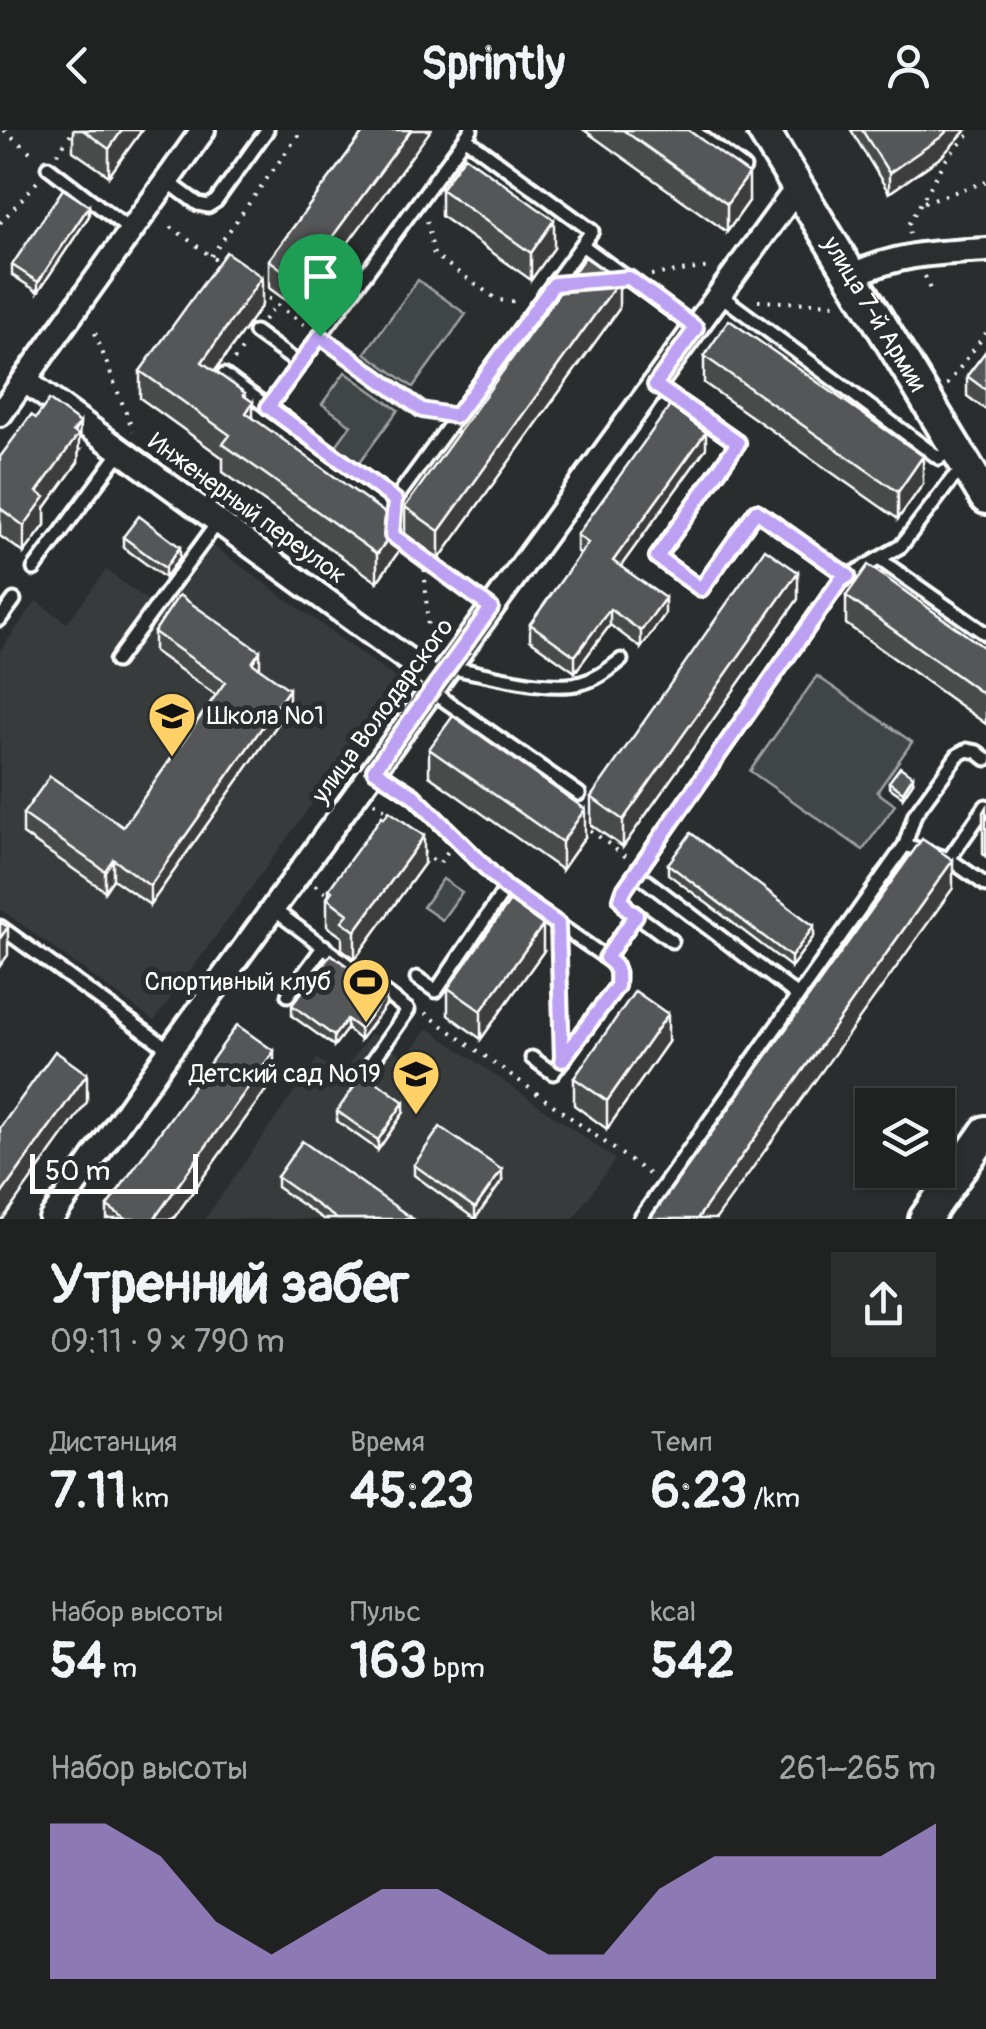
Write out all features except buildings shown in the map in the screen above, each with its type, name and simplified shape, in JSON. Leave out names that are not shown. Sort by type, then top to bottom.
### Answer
[{"type":"street","points":[[0,414],[204,130]]},
{"type":"street","name":"улица 7-й Армии","points":[[763,130],[974,474]]},
{"type":"street","name":"улица Володарского","points":[[51,1219],[374,770],[436,673],[491,608],[798,188]]},
{"type":"street","points":[[852,275],[881,262],[917,254],[986,250]]},
{"type":"street","name":"Инженерный переулок","points":[[24,380],[218,522],[436,673]]},
{"type":"street","points":[[924,1219],[986,1132]]},
{"type":"lane","points":[[166,181],[198,204],[208,206],[216,201],[267,130]]},
{"type":"lane","points":[[692,130],[744,168]]},
{"type":"lane","points":[[224,374],[268,407],[395,500],[592,231],[468,134],[268,407]]},
{"type":"lane","points":[[48,167],[131,230]]},
{"type":"lane","points":[[582,245],[696,328]]},
{"type":"lane","points":[[720,294],[939,458],[974,474]]},
{"type":"lane","points":[[255,332],[298,364]]},
{"type":"lane","points":[[655,385],[738,443],[657,557],[701,589],[756,511],[848,576]]},
{"type":"lane","points":[[34,570],[121,451]]},
{"type":"lane","points":[[672,941],[627,908],[621,899],[638,870],[840,581],[902,546],[952,478],[974,474]]},
{"type":"lane","points":[[116,661],[218,522]]},
{"type":"lane","points":[[880,559],[986,634]]},
{"type":"lane","points":[[0,619],[14,600]]},
{"type":"lane","points":[[436,673],[548,686],[577,684],[599,676],[621,660]]},
{"type":"lane","points":[[436,673],[579,794]]},
{"type":"lane","points":[[640,1219],[905,845],[916,814],[958,755],[967,750],[986,759]]},
{"type":"lane","points":[[374,770],[414,796],[506,888],[615,964],[617,986],[554,1073],[532,1058]]},
{"type":"lane","points":[[950,859],[986,806]]},
{"type":"lane","points":[[905,845],[950,859],[986,886]]},
{"type":"lane","points":[[638,870],[798,996]]},
{"type":"lane","points":[[416,978],[436,991],[506,888]]},
{"type":"lane","points":[[273,910],[408,1010],[365,1072]]},
{"type":"lane","points":[[606,958],[636,915]]},
{"type":"lane","points":[[0,927],[170,1050]]},
{"type":"lane","points":[[288,995],[324,946]]},
{"type":"path","points":[[4,130],[34,156]]},
{"type":"path","points":[[0,223],[25,197],[74,130]]},
{"type":"path","points":[[211,256],[302,130]]},
{"type":"path","points":[[908,225],[947,158],[974,130]]},
{"type":"path","points":[[920,203],[986,182]]},
{"type":"path","points":[[422,197],[434,255],[498,300],[539,304]]},
{"type":"path","points":[[172,227],[224,266]]},
{"type":"path","points":[[629,278],[714,267]]},
{"type":"path","points":[[250,285],[422,410],[456,416]]},
{"type":"path","points":[[757,301],[843,304]]},
{"type":"path","points":[[96,333],[148,471]]},
{"type":"path","points":[[944,389],[986,333]]},
{"type":"path","points":[[395,500],[392,535],[491,608]]},
{"type":"path","points":[[424,559],[436,673]]},
{"type":"path","points":[[372,800],[392,814]]},
{"type":"path","points":[[590,830],[638,870]]},
{"type":"path","points":[[424,854],[439,864],[457,839]]},
{"type":"path","points":[[313,883],[339,903]]},
{"type":"path","points":[[558,924],[562,1060]]},
{"type":"path","points":[[422,1011],[664,1185]]},
{"type":"shaded area","points":[[418,280],[466,314],[413,387],[365,353]]},
{"type":"shaded area","points":[[345,372],[398,410],[359,463],[336,446],[351,425],[322,404]]},
{"type":"shaded area","name":"Школа №1","points":[[213,546],[401,682],[154,1021],[0,909],[0,651],[36,601],[67,623],[106,570],[148,601],[158,588],[174,600]]},
{"type":"shaded area","points":[[817,676],[912,742],[877,792],[895,805],[863,850],[750,771]]},
{"type":"shaded area","points":[[443,879],[462,892],[442,920],[423,907]]},
{"type":"shaded area","name":"Детский сад №19","points":[[428,1028],[615,1159],[573,1219],[205,1219],[317,1059],[341,1075],[371,1033],[406,1058]]},
{"type":"place","name":"Школа №1","points":[[172,758]]},
{"type":"place","name":"Спортивный клуб","points":[[366,1024]]},
{"type":"place","name":"Детский сад №19","points":[[416,1116]]},
{"type":"route","points":[[629,278],[696,328],[655,385],[738,443],[657,557],[701,589],[756,511],[848,576],[840,581],[624,890],[621,899],[636,915],[606,958],[615,964],[617,986],[562,1060],[558,924],[506,888],[414,796],[374,770],[491,608],[392,535],[395,500],[268,407],[320,336],[422,410],[456,416],[554,284],[629,278]]}]
